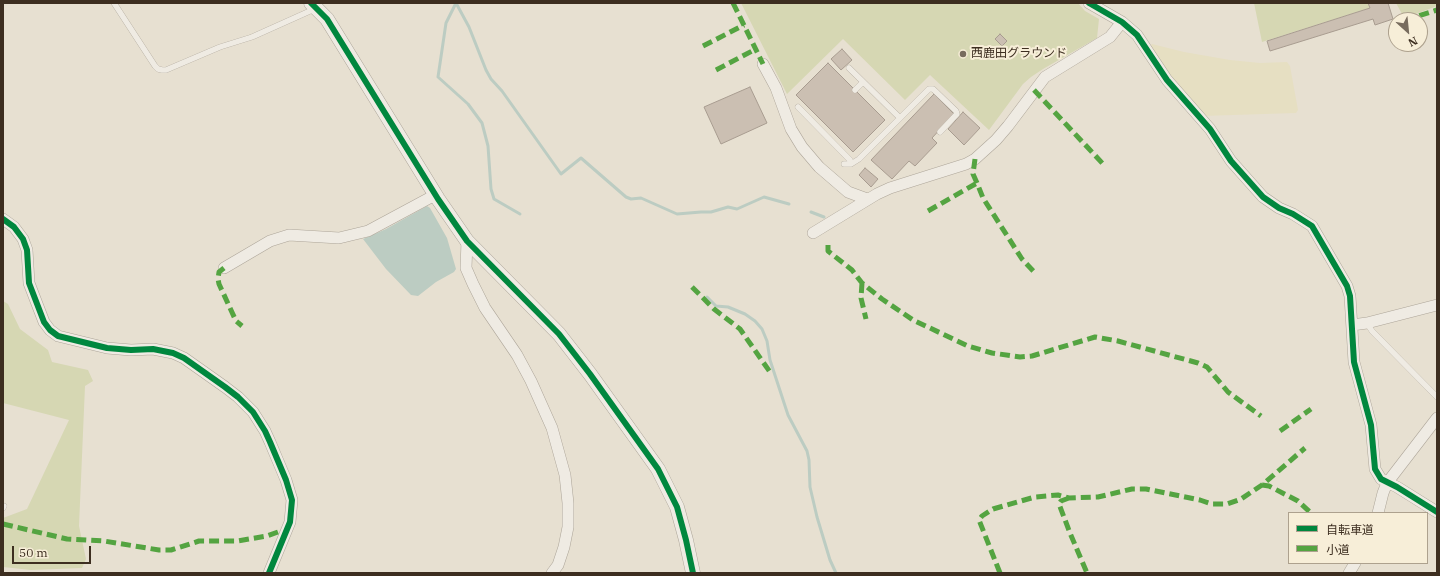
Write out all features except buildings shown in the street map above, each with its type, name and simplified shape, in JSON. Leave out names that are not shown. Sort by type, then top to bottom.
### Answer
[{"type":"street","points":[[1089,3],[1122,22],[1137,35],[1167,80],[1210,129],[1231,161],[1252,186],[1270,203],[1312,226],[1347,286],[1350,296],[1354,362],[1371,425],[1375,469],[1381,479],[1397,487],[1437,512]]},
{"type":"street","points":[[313,5],[330,23],[435,195],[467,241],[559,334],[590,374],[658,469],[677,507],[693,573]]},
{"type":"street","points":[[813,233],[867,199],[890,188],[960,166],[975,159],[996,140],[1008,126],[1045,77],[1110,37],[1122,22]]},
{"type":"street","points":[[763,64],[776,88],[791,129],[802,147],[819,167],[848,192],[867,199]]},
{"type":"street","points":[[224,268],[270,241],[289,235],[339,238],[368,231],[435,195]]},
{"type":"street","points":[[3,219],[14,227],[23,239],[28,255],[29,283],[44,322],[50,330],[58,336],[107,348],[131,350],[153,349],[174,353],[184,358],[238,397],[260,421],[286,480],[292,500],[290,522],[269,573]]},
{"type":"street","points":[[467,241],[466,268],[484,308],[518,355],[530,380],[552,428],[565,475],[568,503],[568,527],[564,547],[558,565],[552,573]]},
{"type":"street","points":[[1352,325],[1367,323],[1437,305]]},
{"type":"street","points":[[1378,512],[1387,483],[1437,418]]},
{"type":"street","points":[[1349,573],[1354,564]]},
{"type":"lane","points":[[114,3],[155,66],[158,69],[166,70],[210,50],[252,37],[310,11],[313,5]]},
{"type":"lane","points":[[849,68],[900,118]]},
{"type":"lane","points":[[855,90],[863,82]]},
{"type":"lane","points":[[844,164],[851,164],[859,159],[929,88],[933,89],[958,114],[940,132]]},
{"type":"lane","points":[[798,107],[850,160],[851,164]]},
{"type":"lane","points":[[1367,323],[1372,331],[1437,397]]},
{"type":"shaded area","points":[[1152,44],[1184,52],[1230,60],[1260,63],[1287,62],[1290,66],[1298,110],[1296,113],[1198,115],[1150,47]]},
{"type":"shaded area","points":[[427,206],[430,208],[447,238],[456,269],[454,272],[436,282],[418,296],[411,295],[386,269],[363,239],[386,229]]},
{"type":"green space","name":"西鹿田グラウンド","points":[[741,3],[1078,3],[1085,11],[1099,19],[1097,38],[1031,77],[1023,84],[989,130],[930,75],[905,100],[843,39],[787,94]]},
{"type":"green space","points":[[1254,3],[1368,3],[1370,8],[1262,42]]},
{"type":"green space","points":[[1396,3],[1437,3],[1437,6],[1421,12],[1401,12]]},
{"type":"green space","points":[[3,301],[8,304],[20,329],[48,350],[52,362],[88,370],[93,381],[85,386],[79,526],[86,559],[82,568],[31,570],[3,567],[3,518],[27,509],[69,420],[3,403]]},
{"type":"waterway","points":[[456,3],[469,27],[491,79],[502,91],[561,174],[581,158],[626,197],[631,199],[641,198],[677,214],[711,212],[728,207],[737,209],[764,197],[789,204]]},
{"type":"waterway","points":[[456,3],[446,23],[438,77],[468,104],[482,123],[488,146],[491,189],[494,199],[520,214]]},
{"type":"waterway","points":[[811,212],[824,217]]},
{"type":"waterway","points":[[707,297],[716,306],[728,307],[745,314],[755,321],[762,329],[767,341],[770,360],[788,415],[807,451],[809,460],[810,487],[817,517],[830,560],[836,573]]},
{"type":"marked path","points":[[733,3],[763,64]]},
{"type":"marked path","points":[[1428,13],[1437,10]]},
{"type":"marked path","points":[[703,46],[744,25]]},
{"type":"marked path","points":[[716,70],[756,49]]},
{"type":"marked path","points":[[1034,90],[1104,165]]},
{"type":"marked path","points":[[975,159],[973,174],[983,198],[1022,259],[1036,274]]},
{"type":"marked path","points":[[928,211],[977,183]]},
{"type":"marked path","points":[[828,245],[828,251],[852,270],[862,283],[882,299],[913,320],[968,346],[992,353],[1020,357],[1032,356],[1095,337],[1118,341],[1198,363],[1207,367],[1228,392],[1261,416]]},
{"type":"marked path","points":[[224,268],[219,272],[219,284],[236,321],[242,326]]},
{"type":"marked path","points":[[862,283],[861,298],[866,319]]},
{"type":"marked path","points":[[692,287],[714,309],[740,329],[770,372]]},
{"type":"marked path","points":[[1280,431],[1311,409]]},
{"type":"marked path","points":[[1000,573],[979,520],[982,516],[993,509],[1035,497],[1058,495],[1069,498],[1098,497],[1132,489],[1146,489],[1200,500],[1212,504],[1227,504],[1241,499],[1262,485],[1305,448]]},
{"type":"marked path","points":[[1262,485],[1269,486],[1298,501],[1310,512]]},
{"type":"marked path","points":[[1069,498],[1061,501],[1059,504],[1087,573]]},
{"type":"marked path","points":[[3,524],[67,539],[104,541],[159,550],[171,550],[199,541],[237,541],[267,536],[278,532],[286,534]]},
{"type":"cycle path","points":[[311,3],[327,19],[438,199],[467,241],[559,334],[590,374],[658,469],[677,507],[693,573]]},
{"type":"cycle path","points":[[1089,3],[1122,22],[1137,35],[1167,80],[1210,129],[1231,161],[1263,197],[1279,208],[1293,214],[1312,226],[1347,286],[1350,296],[1354,362],[1371,425],[1375,469],[1381,479],[1397,487],[1437,512]]},
{"type":"cycle path","points":[[3,219],[14,227],[23,239],[27,250],[29,283],[44,322],[50,330],[58,336],[107,348],[131,350],[153,349],[173,353],[184,358],[225,387],[253,412],[270,442],[286,480],[292,500],[290,522],[269,573]]},
{"type":"place","name":"西鹿田グラウンド","points":[[963,54]]}]
